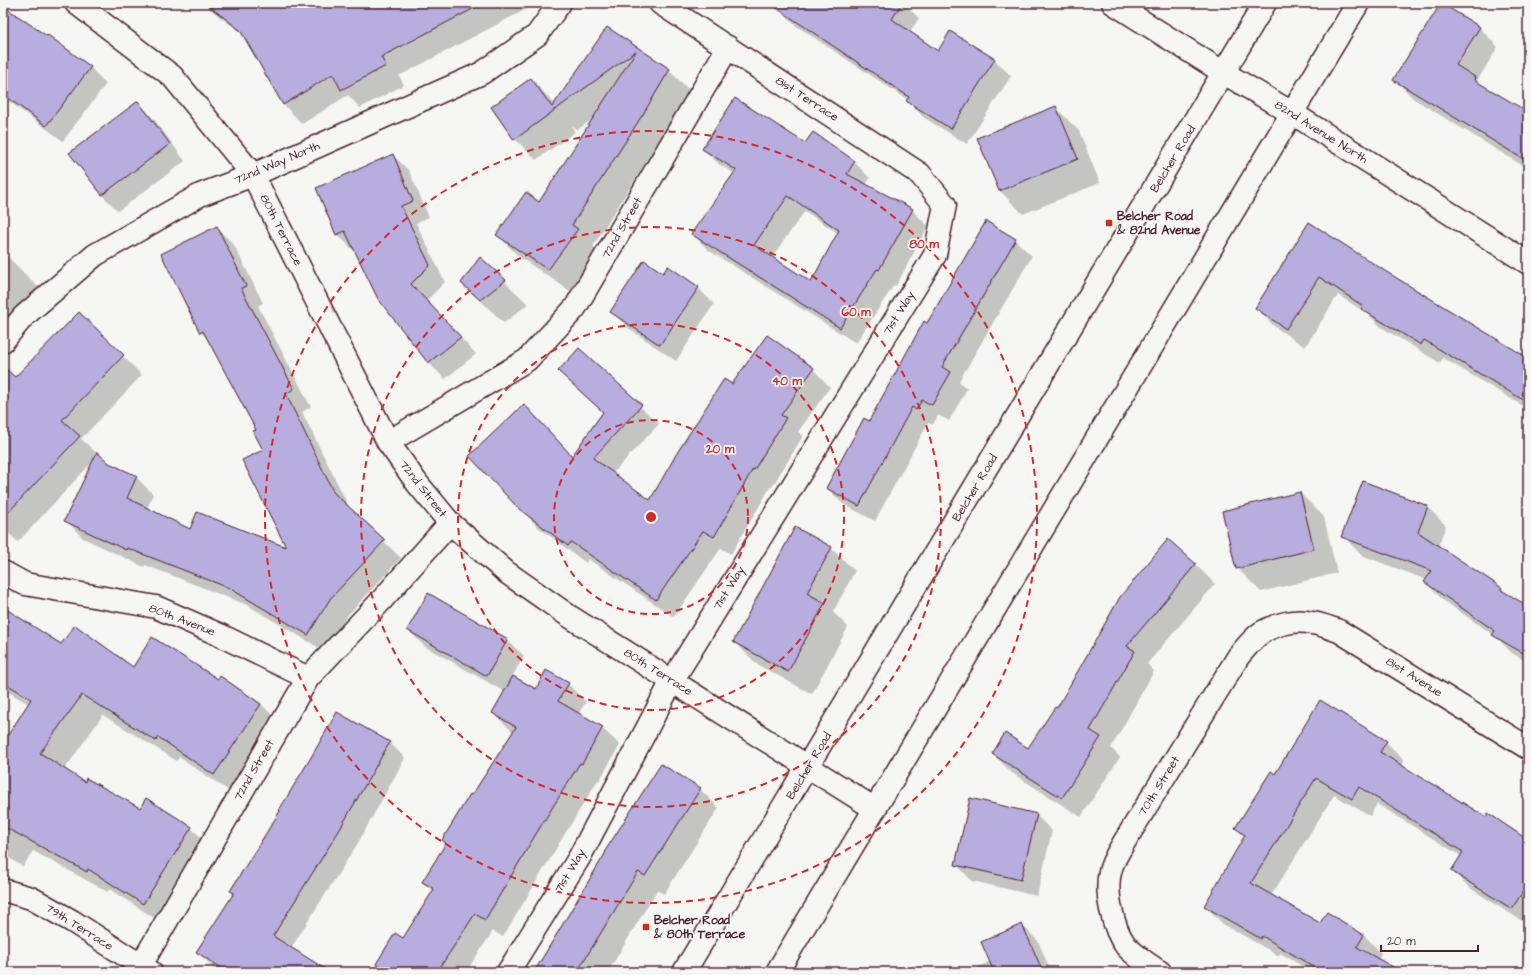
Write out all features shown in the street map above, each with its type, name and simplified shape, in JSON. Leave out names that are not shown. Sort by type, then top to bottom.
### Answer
[{"type":"street","name":"80th Terrace","points":[[76,3],[172,76],[253,175],[388,442]]},
{"type":"street","name":"72nd Way North","points":[[3,341],[24,316],[95,255],[200,195],[253,175],[482,73],[537,35],[560,3]]},
{"type":"street","name":"81st Terrace","points":[[660,3],[920,174],[945,205]]},
{"type":"street","name":"82nd Avenue North","points":[[1113,3],[1224,73],[1292,113],[1528,263]]},
{"type":"street","name":"Belcher Road","points":[[684,972],[1265,3]]},
{"type":"street","points":[[777,972],[1358,3]]},
{"type":"street","name":"72nd Street","points":[[143,970],[308,678],[380,602],[450,523],[417,483],[388,442],[527,360],[575,308],[728,47]]},
{"type":"street","name":"71st Way","points":[[508,972],[579,858],[672,680],[935,255],[945,205]]},
{"type":"street","name":"80th Terrace","points":[[450,523],[477,548],[532,591],[569,616],[875,809]]},
{"type":"street","name":"80th Avenue","points":[[3,572],[25,584],[156,608],[220,635],[308,678]]},
{"type":"street","name":"81st Avenue","points":[[1294,622],[1311,622],[1339,631],[1349,636],[1528,748]]},
{"type":"street","name":"70th Street","points":[[1160,972],[1135,955],[1125,944],[1116,927],[1109,897],[1110,873],[1115,858],[1238,657],[1248,645],[1262,633],[1277,626],[1294,622]]},
{"type":"street","name":"79th Terrace","points":[[3,890],[31,898],[72,921],[143,970]]},
{"type":"building","points":[[205,3],[484,3],[381,57],[386,66],[341,90],[333,74],[283,105],[240,30]]},
{"type":"building","points":[[769,3],[902,3],[892,19],[938,51],[950,31],[995,59],[951,129],[906,101],[909,97]]},
{"type":"building","points":[[1441,3],[1480,27],[1456,65],[1475,77],[1474,80],[1528,112],[1528,162],[1393,80]]},
{"type":"building","points":[[3,6],[47,36],[48,35],[91,67],[46,126],[3,94]]},
{"type":"building","points":[[607,27],[670,69],[572,225],[578,229],[548,270],[496,235],[526,192],[539,202],[636,51],[514,140],[491,107],[531,78],[552,107]]},
{"type":"building","points":[[735,98],[805,143],[813,132],[855,161],[847,174],[913,209],[879,270],[877,269],[840,328],[691,234],[736,170],[702,149]],"holes":[[[788,196],[839,230],[811,282],[754,245]]]},
{"type":"building","points":[[138,101],[170,144],[102,195],[69,153]]},
{"type":"building","points":[[1056,106],[1078,159],[999,191],[977,138]]},
{"type":"building","points":[[393,154],[413,201],[401,206],[430,265],[411,284],[461,337],[428,363],[378,299],[345,231],[336,235],[316,188]]},
{"type":"building","points":[[986,221],[1016,239],[942,367],[951,372],[932,405],[922,400],[916,410],[912,407],[859,506],[826,488],[864,418],[869,421],[924,321],[927,323]]},
{"type":"building","points":[[1309,222],[1385,271],[1528,358],[1528,403],[1424,340],[1421,345],[1361,309],[1363,306],[1319,277],[1286,329],[1255,308]]},
{"type":"building","points":[[217,226],[246,286],[241,288],[294,389],[286,394],[334,493],[385,540],[330,599],[308,635],[229,588],[127,548],[126,550],[64,521],[97,452],[109,463],[137,476],[127,498],[190,529],[197,512],[286,547],[242,460],[263,450],[253,431],[256,430],[203,331],[200,333],[161,254]]},
{"type":"building","points":[[480,257],[506,280],[480,300],[461,283]]},
{"type":"building","points":[[644,260],[663,273],[668,266],[699,287],[660,345],[610,312]]},
{"type":"building","points":[[79,312],[124,355],[62,420],[80,436],[3,518],[3,366],[15,377]]},
{"type":"building","points":[[767,335],[814,368],[781,415],[786,418],[754,470],[753,469],[714,537],[703,531],[656,600],[571,542],[568,546],[519,509],[469,456],[524,404],[572,456],[603,412],[558,371],[579,348],[642,405],[593,458],[650,500],[677,453],[724,379],[732,384]]},
{"type":"building","points":[[1363,481],[1428,506],[1418,532],[1502,588],[1501,590],[1528,606],[1528,656],[1492,635],[1495,631],[1424,582],[1432,571],[1341,537]]},
{"type":"building","points":[[1300,492],[1314,549],[1236,569],[1222,511]]},
{"type":"building","points":[[795,527],[832,547],[807,593],[825,603],[788,672],[733,642]]},
{"type":"building","points":[[1168,539],[1196,564],[1127,646],[1135,651],[1090,730],[1101,737],[1062,798],[992,754],[1005,733],[1028,748],[1055,707],[1057,708],[1120,597]]},
{"type":"building","points":[[428,593],[508,639],[487,676],[407,630]]},
{"type":"building","points":[[3,607],[61,644],[75,625],[133,667],[152,637],[218,679],[220,676],[261,704],[214,775],[158,737],[156,741],[82,695],[40,753],[85,782],[86,778],[140,808],[146,798],[192,827],[143,904],[88,869],[87,872],[3,826],[3,743],[31,699],[3,682]]},
{"type":"building","points":[[546,670],[569,683],[558,701],[603,727],[582,764],[580,763],[485,920],[475,914],[437,972],[389,972],[376,964],[395,933],[403,938],[434,889],[422,882],[446,843],[442,840],[470,794],[472,795],[516,727],[492,713],[513,676],[536,689]]},
{"type":"building","points":[[1320,700],[1387,741],[1380,752],[1486,817],[1488,813],[1528,840],[1528,883],[1512,909],[1451,871],[1463,852],[1359,787],[1352,799],[1316,778],[1251,883],[1320,923],[1327,912],[1364,935],[1357,947],[1402,972],[1322,972],[1262,936],[1261,939],[1204,906],[1245,835],[1235,828],[1271,771],[1275,774]]},
{"type":"building","points":[[337,712],[390,742],[342,826],[273,936],[330,972],[228,972],[196,952],[234,893],[230,891],[280,811],[279,810]]},
{"type":"building","points":[[661,764],[701,788],[645,876],[638,872],[577,972],[534,972],[606,852],[605,851]]},
{"type":"building","points":[[970,798],[1037,814],[1021,880],[955,865]]},
{"type":"building","points":[[1022,924],[1043,972],[994,972],[981,942]]},
{"type":"place","name":"Belcher Road & 82nd Avenue","points":[[1109,223]]},
{"type":"place","name":"Belcher Road & 80th Terrace","points":[[646,927]]}]
